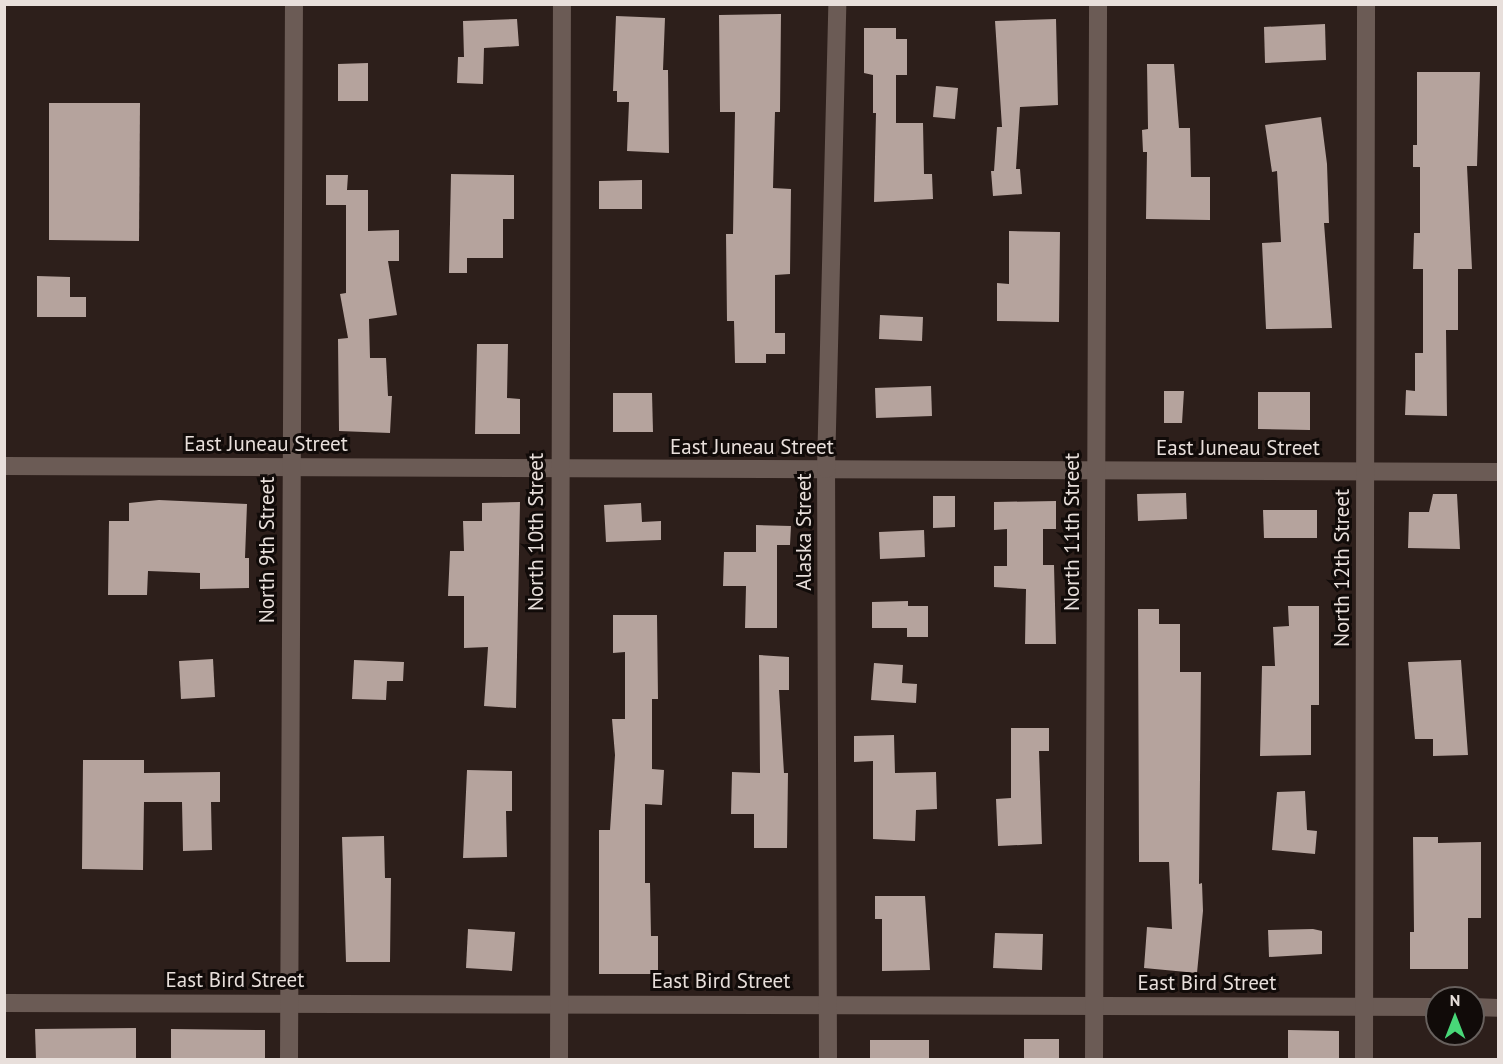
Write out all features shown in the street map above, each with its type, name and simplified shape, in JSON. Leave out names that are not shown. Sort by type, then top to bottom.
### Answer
[{"type":"street","name":"North 9th Street","points":[[289,1059],[290,467],[294,4]]},
{"type":"street","name":"North 10th Street","points":[[559,1059],[562,4]]},
{"type":"street","name":"Alaska Street","points":[[828,1059],[826,469],[837,4]]},
{"type":"street","name":"North 11th Street","points":[[1094,1059],[1094,470],[1098,4]]},
{"type":"street","name":"North 12th Street","points":[[1364,1059],[1366,4]]},
{"type":"street","name":"East Juneau Street","points":[[4,466],[1498,472]]},
{"type":"street","name":"East Bird Street","points":[[4,1003],[1425,1007]]},
{"type":"building","points":[[781,14],[780,112],[775,112],[773,188],[791,189],[790,274],[775,275],[775,333],[785,333],[785,354],[766,354],[766,363],[735,363],[734,321],[727,321],[726,234],[733,234],[735,112],[720,112],[719,15]]},
{"type":"building","points":[[616,16],[665,18],[663,70],[668,70],[669,153],[627,151],[629,102],[617,102],[617,91],[613,91]]},
{"type":"building","points":[[517,19],[519,46],[484,48],[483,84],[457,83],[458,57],[464,57],[463,21]]},
{"type":"building","points":[[1056,19],[1058,105],[1020,107],[1016,169],[1020,169],[1022,194],[993,196],[991,171],[994,171],[997,127],[1002,127],[995,21]]},
{"type":"building","points":[[1325,24],[1326,60],[1265,63],[1264,27]]},
{"type":"building","points":[[864,28],[896,28],[896,39],[907,39],[907,75],[896,75],[896,123],[923,123],[924,174],[932,174],[933,199],[874,202],[876,113],[873,113],[873,75],[864,73]]},
{"type":"building","points":[[368,63],[368,101],[338,101],[338,64]]},
{"type":"building","points":[[1147,64],[1174,64],[1179,128],[1190,128],[1191,177],[1210,177],[1210,220],[1146,219],[1147,152],[1143,152],[1142,130],[1148,129]]},
{"type":"building","points":[[1417,72],[1480,72],[1477,166],[1467,166],[1472,269],[1458,269],[1458,330],[1446,330],[1447,416],[1405,415],[1406,390],[1415,391],[1415,353],[1423,353],[1423,269],[1413,269],[1414,233],[1420,233],[1420,167],[1413,167],[1413,145],[1417,145]]},
{"type":"building","points":[[936,86],[958,88],[955,119],[933,117]]},
{"type":"building","points":[[49,103],[140,103],[139,241],[49,240]]},
{"type":"building","points":[[1321,117],[1327,164],[1329,223],[1324,223],[1332,328],[1266,329],[1262,243],[1281,242],[1277,171],[1272,172],[1265,125]]},
{"type":"building","points":[[451,174],[514,175],[514,219],[503,219],[503,258],[467,258],[467,273],[449,273]]},
{"type":"building","points":[[326,175],[348,175],[347,190],[368,190],[368,231],[399,230],[399,261],[388,261],[397,315],[369,319],[370,358],[386,358],[388,396],[392,396],[390,433],[339,431],[338,339],[348,338],[340,294],[346,293],[346,205],[326,205]]},
{"type":"building","points":[[642,180],[642,209],[599,209],[599,181]]},
{"type":"building","points":[[1009,231],[1060,232],[1059,322],[997,321],[997,283],[1009,284]]},
{"type":"building","points":[[37,276],[70,277],[70,297],[86,297],[86,317],[37,317]]},
{"type":"building","points":[[880,315],[923,317],[922,341],[879,339]]},
{"type":"building","points":[[477,344],[508,344],[507,398],[520,399],[520,434],[475,434]]},
{"type":"building","points":[[931,386],[932,416],[876,418],[875,388]]},
{"type":"building","points":[[1164,391],[1184,391],[1182,423],[1164,423]]},
{"type":"building","points":[[1258,392],[1310,392],[1310,430],[1258,429]]},
{"type":"building","points":[[613,393],[652,393],[653,432],[613,432]]},
{"type":"building","points":[[1186,493],[1187,519],[1138,521],[1137,494]]},
{"type":"building","points":[[1433,494],[1457,494],[1460,549],[1408,548],[1409,512],[1429,512]]},
{"type":"building","points":[[933,496],[955,496],[955,527],[933,528]]},
{"type":"building","points":[[159,500],[247,504],[245,558],[249,558],[249,588],[200,589],[200,573],[148,571],[147,595],[108,595],[109,521],[129,521],[129,503]]},
{"type":"building","points":[[1056,501],[1056,529],[1043,529],[1043,565],[1054,565],[1056,644],[1025,644],[1026,589],[994,587],[994,566],[1007,566],[1007,529],[994,530],[994,502]]},
{"type":"building","points":[[520,502],[516,708],[484,706],[488,647],[464,648],[464,596],[448,596],[450,551],[464,551],[463,521],[482,521],[482,503]]},
{"type":"building","points":[[641,503],[642,522],[661,521],[661,540],[606,542],[604,505]]},
{"type":"building","points":[[1263,510],[1317,510],[1317,538],[1264,538]]},
{"type":"building","points":[[756,525],[791,526],[790,545],[777,545],[777,628],[745,628],[746,586],[723,586],[724,552],[756,552]]},
{"type":"building","points":[[924,530],[925,557],[880,559],[879,532]]},
{"type":"building","points":[[908,601],[908,606],[928,606],[928,637],[907,637],[907,628],[872,628],[872,602]]},
{"type":"building","points":[[1288,606],[1319,606],[1319,705],[1311,705],[1311,755],[1260,756],[1262,666],[1275,666],[1273,627],[1289,626]]},
{"type":"building","points":[[1138,609],[1159,609],[1159,624],[1180,624],[1180,672],[1201,672],[1199,884],[1202,883],[1203,911],[1197,973],[1144,968],[1147,927],[1172,929],[1169,862],[1139,862]]},
{"type":"building","points":[[613,615],[657,615],[658,699],[652,699],[652,769],[664,770],[662,805],[645,804],[645,883],[650,883],[651,936],[658,936],[658,974],[599,974],[599,830],[610,830],[615,755],[612,719],[625,719],[625,652],[613,653]]},
{"type":"building","points":[[759,655],[789,657],[789,690],[779,690],[784,773],[788,773],[787,848],[754,848],[754,814],[731,814],[732,772],[760,773]]},
{"type":"building","points":[[213,659],[215,697],[181,699],[179,661]]},
{"type":"building","points":[[354,660],[404,662],[403,681],[387,681],[386,700],[352,699]]},
{"type":"building","points":[[1461,660],[1468,755],[1433,756],[1433,739],[1415,739],[1408,662]]},
{"type":"building","points":[[874,663],[903,665],[902,683],[917,684],[916,703],[871,700]]},
{"type":"building","points":[[1011,728],[1049,728],[1049,751],[1039,751],[1042,844],[998,846],[996,799],[1011,798]]},
{"type":"building","points":[[894,735],[895,773],[936,772],[937,809],[916,810],[915,841],[873,839],[873,761],[854,762],[854,736]]},
{"type":"building","points":[[83,760],[144,760],[144,773],[220,772],[220,802],[211,802],[212,850],[183,851],[182,802],[144,802],[143,870],[82,869]]},
{"type":"building","points":[[467,770],[512,771],[512,811],[506,811],[507,857],[463,858]]},
{"type":"building","points":[[1305,791],[1307,830],[1317,831],[1315,854],[1272,850],[1277,792]]},
{"type":"building","points":[[384,836],[385,878],[391,878],[390,962],[346,962],[342,837]]},
{"type":"building","points":[[1413,837],[1438,837],[1438,843],[1481,842],[1481,918],[1468,918],[1468,969],[1410,969],[1410,932],[1414,932]]},
{"type":"building","points":[[875,896],[925,896],[930,970],[882,971],[882,919],[875,919]]},
{"type":"building","points":[[468,929],[515,932],[512,971],[466,968]]},
{"type":"building","points":[[1313,929],[1322,931],[1322,954],[1269,957],[1268,930]]},
{"type":"building","points":[[995,933],[1043,934],[1042,970],[993,968]]},
{"type":"building","points":[[136,1028],[136,1059],[36,1059],[35,1029]]},
{"type":"building","points":[[171,1029],[265,1030],[265,1059],[171,1059]]},
{"type":"building","points":[[1288,1030],[1339,1031],[1339,1059],[1288,1059]]},
{"type":"building","points":[[1024,1039],[1059,1039],[1059,1059],[1024,1059]]},
{"type":"building","points":[[870,1040],[929,1040],[929,1059],[870,1059]]}]
